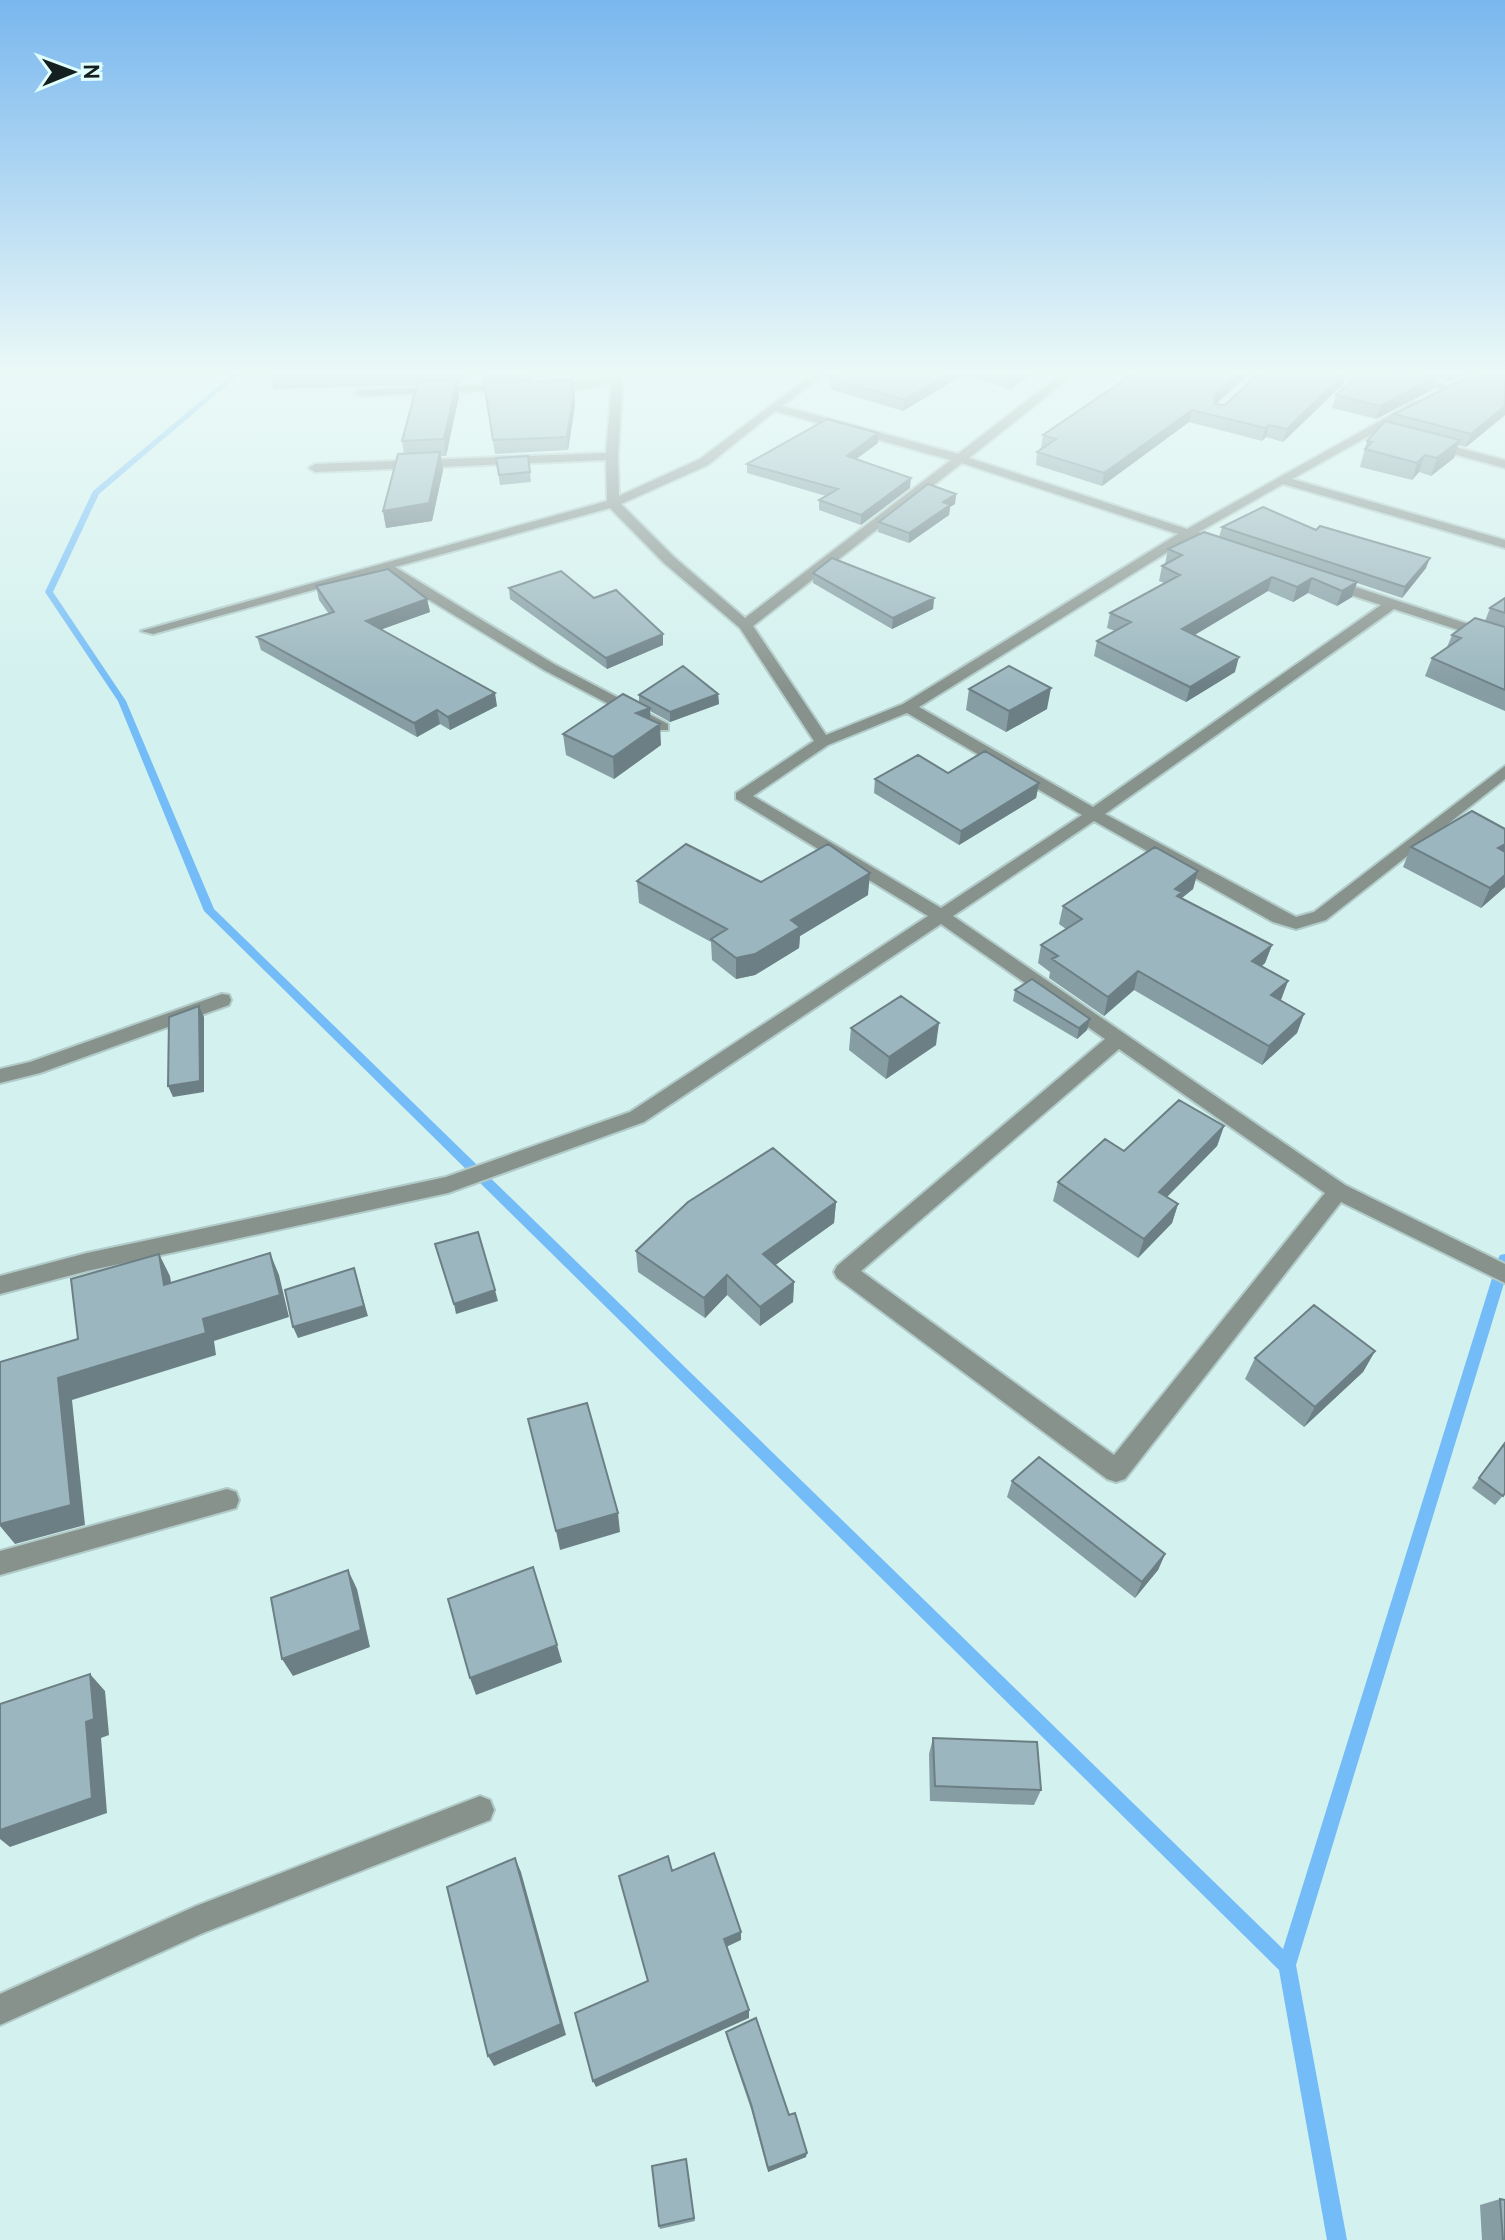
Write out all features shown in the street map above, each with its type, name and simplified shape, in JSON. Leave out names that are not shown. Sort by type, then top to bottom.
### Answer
[{"type":"street","points":[[612,479],[613,503],[669,560],[745,625],[823,742]]},
{"type":"street","points":[[148,631],[613,503],[667,479]]},
{"type":"street","points":[[745,625],[936,479]]},
{"type":"street","points":[[1021,479],[1217,543]]},
{"type":"street","points":[[1505,544],[1280,479],[908,707],[823,742],[742,796],[940,915],[1338,1191],[1505,1274]]},
{"type":"street","points":[[384,566],[549,667],[663,727]]},
{"type":"street","points":[[1318,579],[1505,641]]},
{"type":"street","points":[[0,1285],[87,1262],[448,1185],[637,1117],[1094,814],[1390,605]]},
{"type":"street","points":[[908,707],[1279,918],[1296,923],[1320,916],[1505,771]]},
{"type":"street","points":[[0,1076],[33,1068],[222,1000]]},
{"type":"street","points":[[1119,1038],[845,1272],[1116,1471],[1338,1191]]},
{"type":"street","points":[[0,1563],[227,1500]]},
{"type":"street","points":[[0,2010],[196,1921],[480,1810]]},
{"type":"building","points":[[392,479],[434,479],[429,503],[383,511]]},
{"type":"building","points":[[800,479],[910,479],[861,515],[819,500],[838,489]]},
{"type":"building","points":[[928,484],[956,494],[943,502],[950,505],[909,533],[879,522]]},
{"type":"building","points":[[1263,507],[1316,530],[1320,526],[1430,558],[1405,587],[1222,527]]},
{"type":"building","points":[[1204,532],[1357,582],[1342,591],[1312,578],[1297,587],[1272,577],[1182,629],[1239,657],[1190,687],[1097,641],[1131,622],[1110,613],[1180,575],[1162,566],[1182,555],[1168,549]]},
{"type":"building","points":[[832,558],[934,598],[893,618],[813,573]]},
{"type":"building","points":[[388,569],[427,599],[366,621],[495,693],[448,717],[437,710],[414,723],[257,637],[334,612],[316,586]]},
{"type":"building","points":[[561,571],[594,598],[616,590],[663,634],[606,658],[509,588]]},
{"type":"building","points":[[1505,598],[1505,613],[1490,608]]},
{"type":"building","points":[[1475,618],[1505,627],[1505,690],[1432,658],[1461,638],[1452,635]]},
{"type":"building","points":[[683,666],[718,694],[670,712],[639,695]]},
{"type":"building","points":[[1009,666],[1051,688],[1009,711],[969,689]]},
{"type":"building","points":[[623,694],[650,708],[636,713],[660,724],[613,757],[563,734]]},
{"type":"building","points":[[985,751],[1039,783],[961,831],[875,779],[918,755],[948,773]]},
{"type":"building","points":[[1472,811],[1505,829],[1505,844],[1498,848],[1505,852],[1505,875],[1490,888],[1411,847]]},
{"type":"building","points":[[686,844],[761,882],[828,844],[870,873],[791,920],[800,927],[755,954],[736,958],[711,939],[727,929],[637,881]]},
{"type":"building","points":[[1155,847],[1198,871],[1175,889],[1182,892],[1177,896],[1272,945],[1252,961],[1288,981],[1271,995],[1304,1014],[1269,1046],[1138,971],[1108,997],[1052,959],[1058,956],[1041,945],[1082,919],[1063,906]]},
{"type":"building","points":[[1032,979],[1090,1019],[1079,1028],[1015,990]]},
{"type":"building","points":[[901,996],[939,1023],[889,1057],[851,1028]]},
{"type":"building","points":[[199,1006],[200,1081],[168,1086],[169,1017]]},
{"type":"building","points":[[1179,1100],[1224,1126],[1159,1192],[1178,1204],[1144,1239],[1058,1182],[1105,1139],[1124,1151]]},
{"type":"building","points":[[773,1148],[836,1202],[763,1254],[794,1282],[760,1307],[727,1275],[704,1298],[636,1251],[688,1202]]},
{"type":"building","points":[[478,1232],[495,1290],[454,1304],[435,1244]]},
{"type":"building","points":[[270,1253],[280,1295],[203,1319],[206,1333],[58,1378],[71,1505],[0,1524],[0,1362],[78,1339],[71,1279],[159,1254],[164,1285]]},
{"type":"building","points":[[354,1268],[364,1306],[293,1327],[285,1290]]},
{"type":"building","points":[[1314,1305],[1375,1351],[1315,1407],[1255,1358]]},
{"type":"building","points":[[587,1403],[618,1513],[556,1531],[528,1419]]},
{"type":"building","points":[[1505,1443],[1505,1493],[1503,1496],[1479,1478]]},
{"type":"building","points":[[1039,1457],[1165,1554],[1142,1582],[1012,1481]]},
{"type":"building","points":[[533,1567],[557,1645],[470,1678],[448,1599]]},
{"type":"building","points":[[348,1570],[361,1630],[282,1659],[271,1598]]},
{"type":"building","points":[[90,1674],[94,1719],[86,1722],[92,1798],[0,1830],[0,1704]]},
{"type":"building","points":[[933,1738],[1037,1742],[1041,1790],[935,1786]]},
{"type":"building","points":[[714,1853],[741,1932],[724,1939],[749,2010],[593,2081],[575,2013],[648,1981],[619,1876],[668,1856],[672,1871]]},
{"type":"building","points":[[515,1858],[561,2024],[488,2056],[447,1887]]},
{"type":"building","points":[[756,2018],[789,2115],[795,2113],[807,2153],[768,2168],[751,2104],[726,2032]]},
{"type":"building","points":[[686,2159],[694,2218],[659,2226],[652,2166]]},
{"type":"building","points":[[1500,2199],[1505,2200],[1505,2240],[1503,2240]]},
{"type":"waterway","points":[[113,479],[96,493],[49,592],[122,701],[209,911],[1287,1965]]},
{"type":"waterway","points":[[1287,1965],[1505,1259]]},
{"type":"waterway","points":[[1287,1965],[1337,2240]]}]
